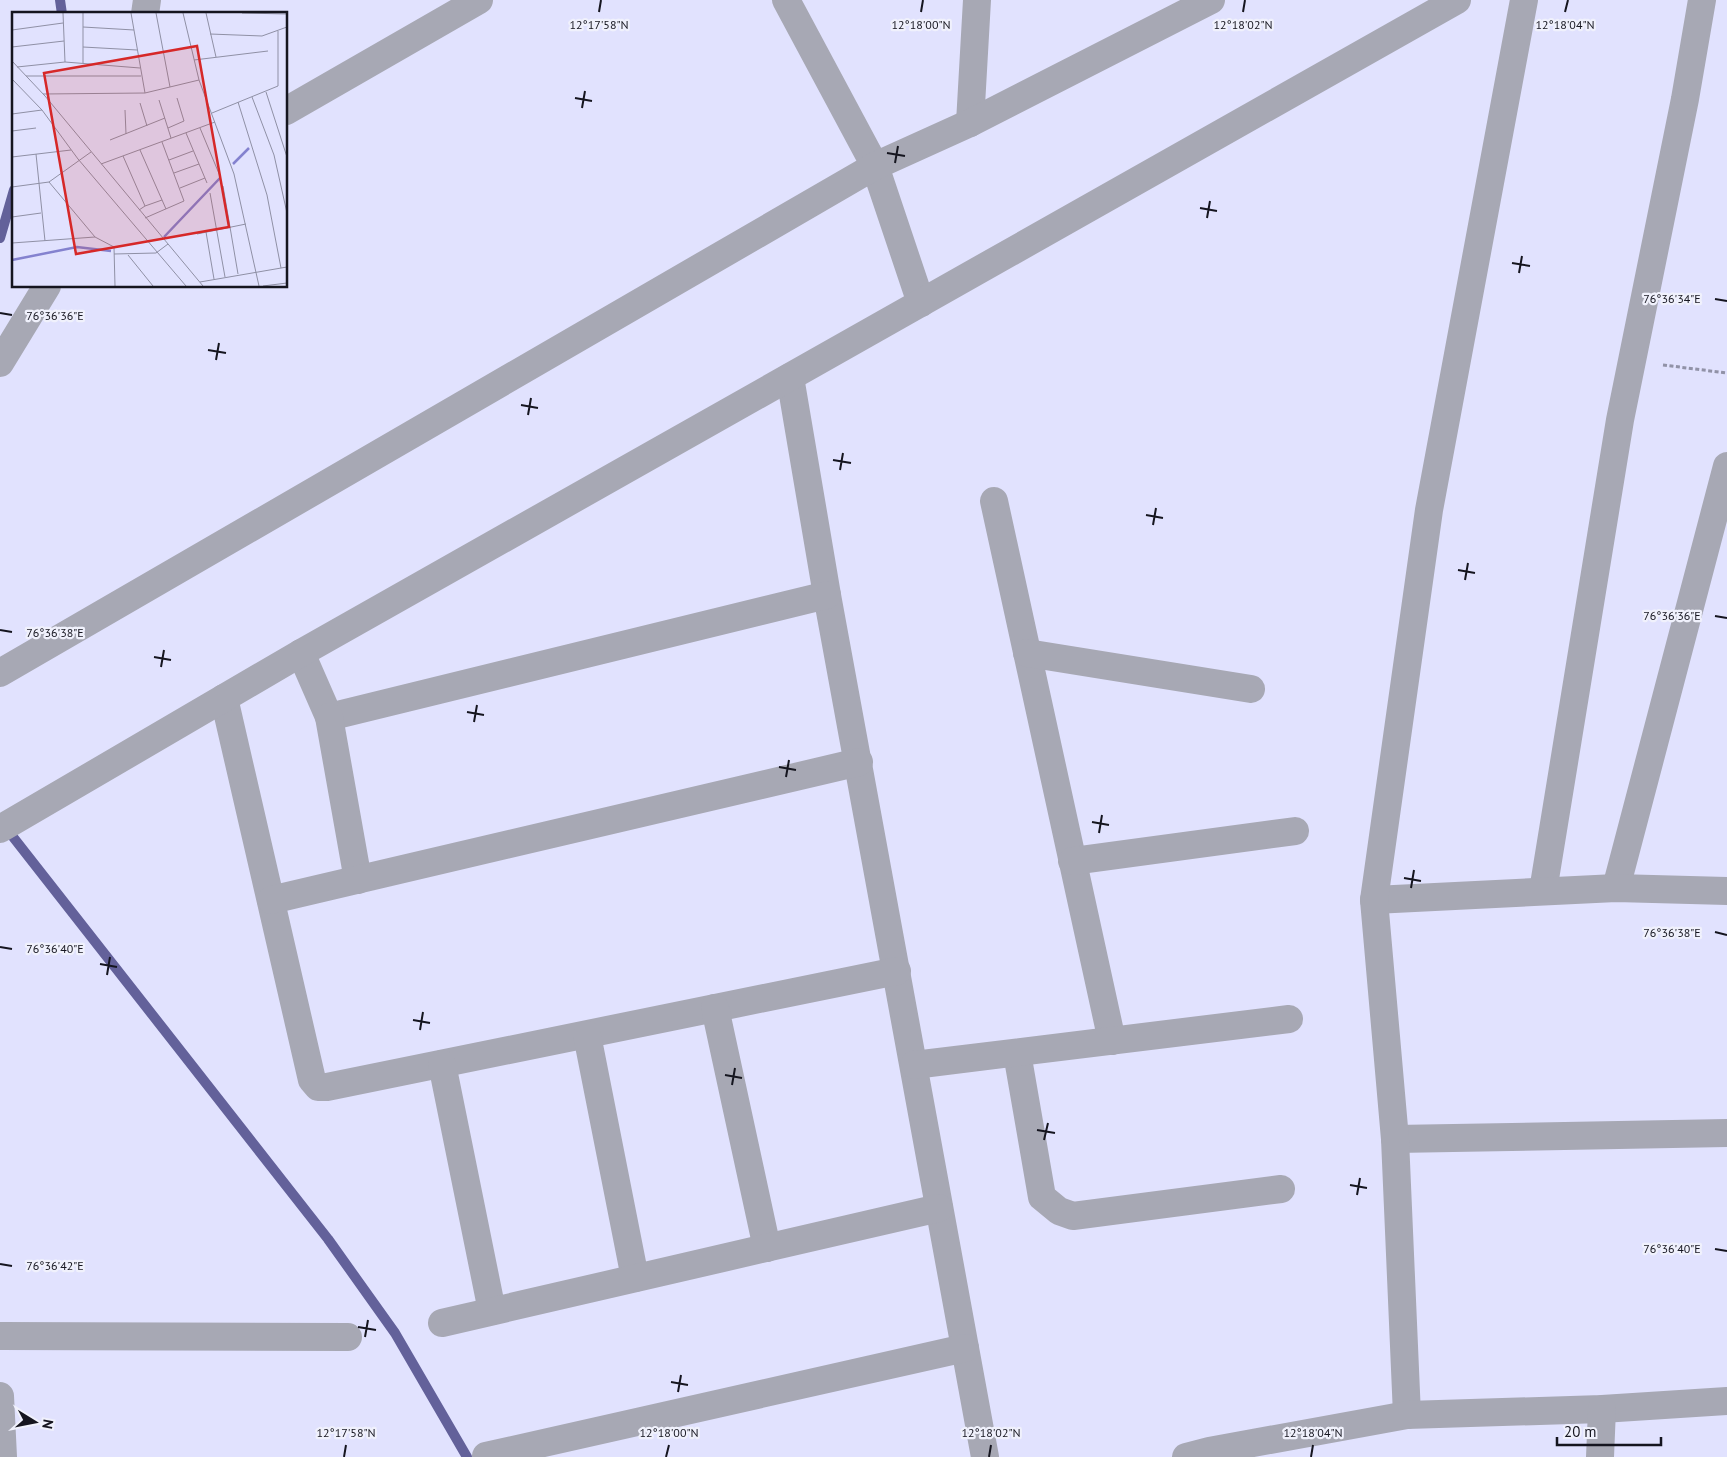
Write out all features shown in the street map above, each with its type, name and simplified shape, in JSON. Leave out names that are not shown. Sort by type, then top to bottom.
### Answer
[{"type":"street","points":[[288,110],[479,0]]},
{"type":"street","points":[[786,0],[875,166],[921,303]]},
{"type":"street","points":[[970,123],[977,0]]},
{"type":"street","points":[[0,672],[875,166],[970,123],[1211,0]]},
{"type":"street","points":[[11,822],[302,653],[1457,0]]},
{"type":"street","points":[[1407,1415],[1394,1139],[1374,900],[1429,510],[1524,0]]},
{"type":"street","points":[[1543,891],[1620,420],[1685,99],[1702,0]]},
{"type":"street","points":[[0,363],[46,288]]},
{"type":"street","points":[[790,377],[827,595],[859,762],[984,1457]]},
{"type":"street","points":[[1616,888],[1727,466]]},
{"type":"street","points":[[994,501],[1112,1041]]},
{"type":"street","points":[[329,717],[827,595]]},
{"type":"street","points":[[302,653],[329,717],[358,880]]},
{"type":"street","points":[[1027,653],[1251,689]]},
{"type":"street","points":[[224,698],[312,1080],[318,1086],[328,1087],[897,972]]},
{"type":"street","points":[[271,900],[859,762]]},
{"type":"street","points":[[1072,861],[1295,831]]},
{"type":"street","points":[[1374,900],[1616,888],[1727,891]]},
{"type":"street","points":[[715,1008],[766,1248]]},
{"type":"street","points":[[914,1065],[1289,1019]]},
{"type":"street","points":[[587,1035],[635,1278]]},
{"type":"street","points":[[1017,1052],[1042,1197],[1059,1211],[1072,1216],[1281,1189]]},
{"type":"street","points":[[442,1064],[492,1311]]},
{"type":"street","points":[[1394,1139],[1727,1133]]},
{"type":"street","points":[[442,1323],[940,1208]]},
{"type":"street","points":[[0,1336],[348,1337]]},
{"type":"street","points":[[486,1456],[965,1348]]},
{"type":"street","points":[[0,1396],[3,1457]]},
{"type":"street","points":[[1186,1457],[1407,1415],[1602,1409],[1727,1401]]},
{"type":"street","points":[[1600,1457],[1602,1409]]},
{"type":"path","points":[[1633,360],[1727,373]]},
{"type":"waterway","points":[[60,0],[62,12]]},
{"type":"waterway","points":[[0,238],[12,197]]},
{"type":"waterway","points":[[6,828],[328,1239],[395,1333],[467,1457]]}]
